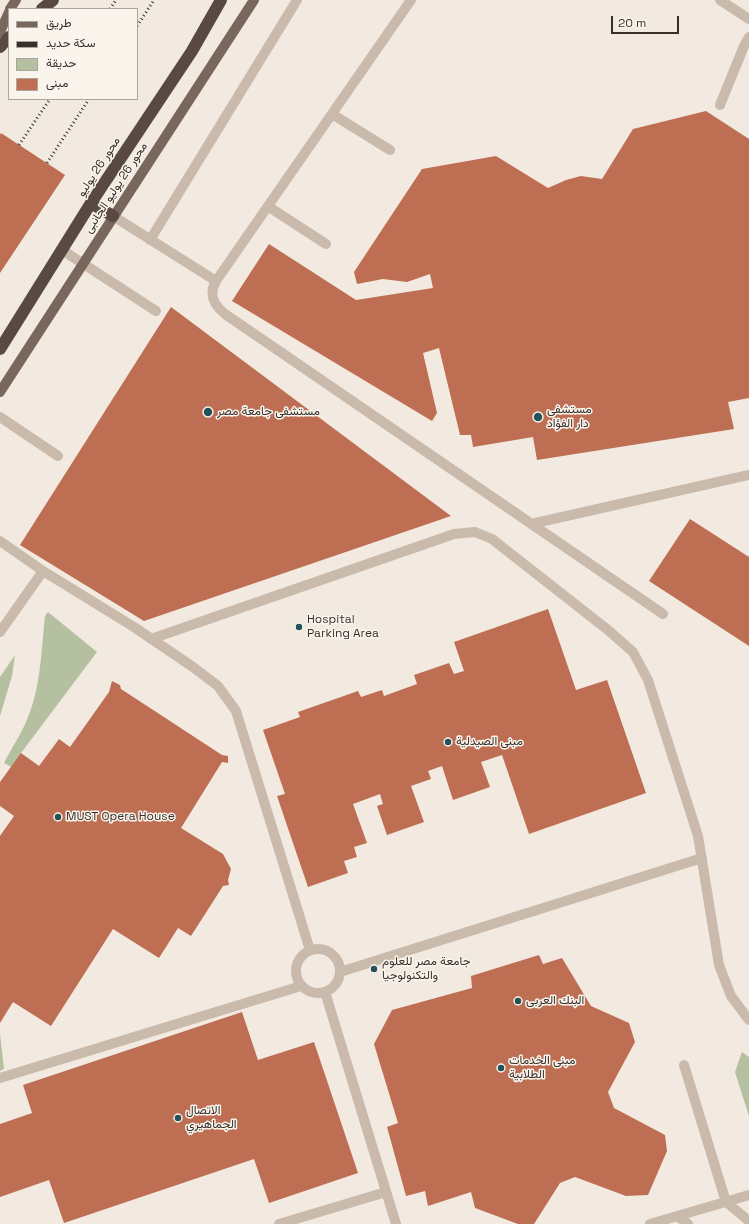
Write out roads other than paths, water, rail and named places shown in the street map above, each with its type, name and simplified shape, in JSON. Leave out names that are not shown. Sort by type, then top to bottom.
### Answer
[{"type":"highway","points":[[43,8],[53,0]]},
{"type":"highway","name":"محور 26 يوليو","points":[[0,349],[91,203],[192,51],[221,0]]},
{"type":"highway","points":[[0,47],[8,38]]},
{"type":"highway","points":[[91,203],[113,216]]},
{"type":"main road","name":"محور 26 يوليو الجانبى","points":[[0,392],[82,263],[254,0]]},
{"type":"main road","points":[[0,32],[8,14]]},
{"type":"street","points":[[150,240],[297,0]]},
{"type":"street","points":[[411,0],[216,281],[212,288],[212,295],[218,308],[225,314],[663,614]]},
{"type":"street","points":[[720,0],[749,19]]},
{"type":"street","points":[[720,105],[749,37]]},
{"type":"street","points":[[332,114],[390,150]]},
{"type":"street","points":[[268,207],[326,244]]},
{"type":"street","points":[[113,216],[216,281]]},
{"type":"street","points":[[62,250],[156,311]]},
{"type":"street","points":[[0,417],[58,456]]},
{"type":"street","points":[[531,524],[749,475]]},
{"type":"street","points":[[151,639],[454,534],[475,532],[492,539],[608,630],[633,652],[648,680],[698,836],[719,965],[731,996],[749,1020]]},
{"type":"street","points":[[0,541],[43,571],[151,639],[218,686],[236,711],[310,950]]},
{"type":"street","points":[[0,632],[43,571]]},
{"type":"street","points":[[340,972],[702,858]]},
{"type":"street","points":[[324,949],[335,956],[339,963],[340,972],[338,981],[333,988],[325,992],[316,993],[308,991],[301,986],[296,978],[295,970],[297,961],[303,954],[310,950],[324,949]]},
{"type":"street","points":[[0,1078],[301,986]]},
{"type":"street","points":[[325,992],[396,1224]]},
{"type":"street","points":[[684,1064],[726,1202],[749,1221]]},
{"type":"street","points":[[280,1224],[386,1192]]},
{"type":"street","points":[[650,1224],[749,1195]]},
{"type":"street","points":[[677,1216],[688,1224]]},
{"type":"railway","points":[[111,8],[116,0]]},
{"type":"railway","points":[[138,24],[154,0]]},
{"type":"railway","points":[[19,145],[49,100]]},
{"type":"railway","points":[[47,163],[88,100]]},
{"type":"place","name":"مستشفى جامعة مصر","points":[[208,412]]},
{"type":"place","name":"مستشفى دار الفؤاد","points":[[538,417]]},
{"type":"place","name":"Hospital Parking Area","points":[[299,627]]},
{"type":"place","name":"مبنى الصيدلية","points":[[448,742]]},
{"type":"place","name":"MUST Opera House","points":[[58,817]]},
{"type":"place","name":"جامعة مصر للعلوم والتكنولوجيا","points":[[374,969]]},
{"type":"place","name":"البنك العربى","points":[[518,1001]]},
{"type":"place","name":"مبنى الخدمات الطلابية","points":[[501,1068]]},
{"type":"place","name":"الاتصال الجماهيري","points":[[178,1118]]}]
